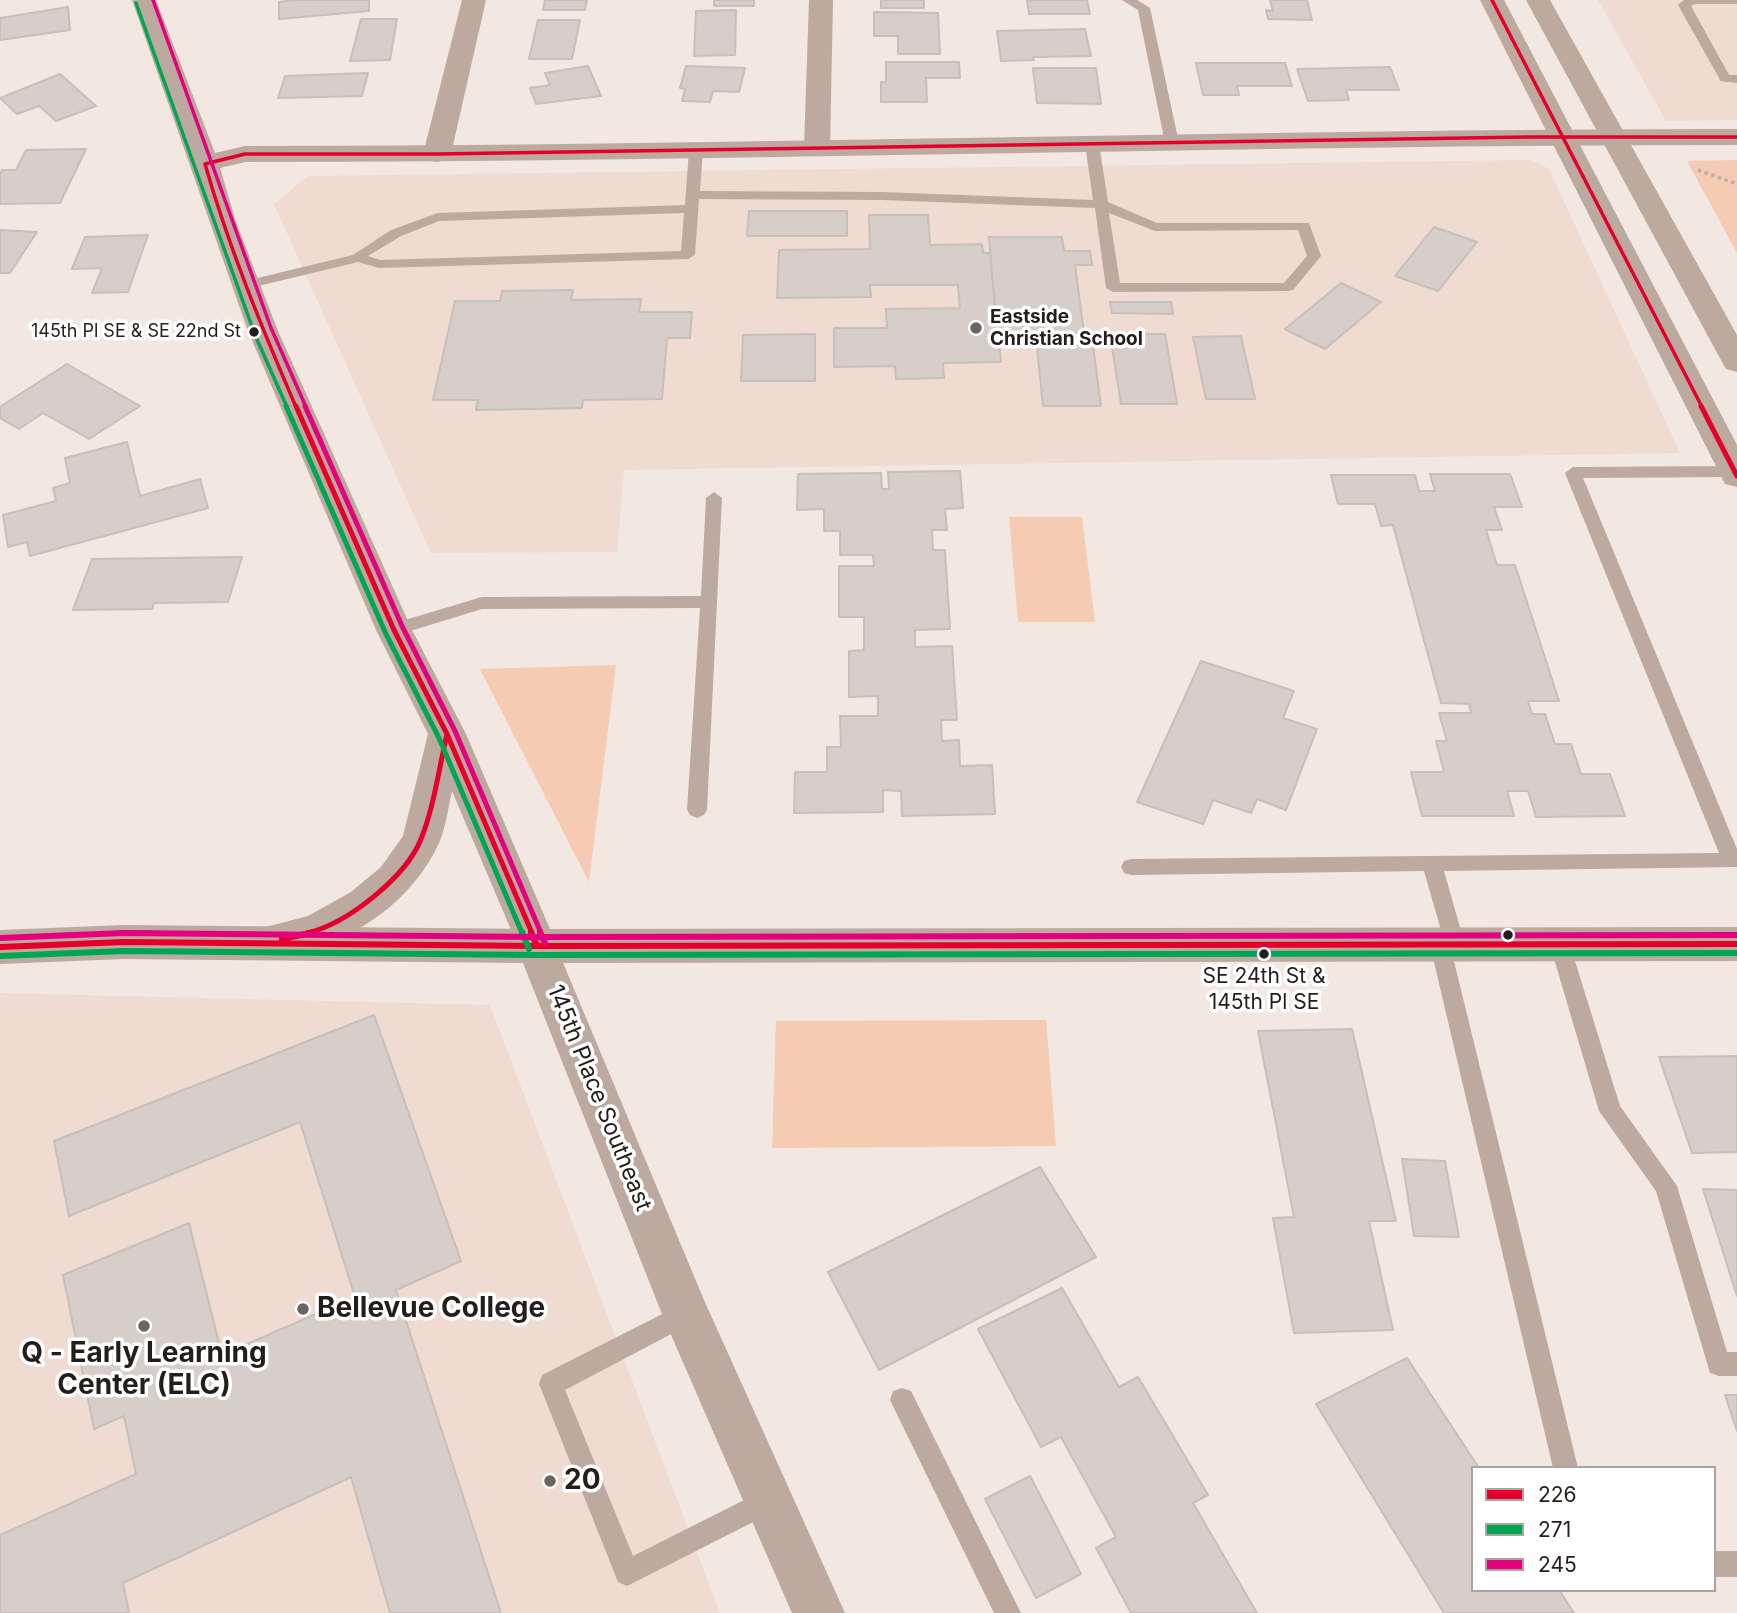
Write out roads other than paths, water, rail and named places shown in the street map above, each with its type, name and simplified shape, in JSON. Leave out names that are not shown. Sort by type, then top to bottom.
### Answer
[{"type":"main road","points":[[1492,0],[1736,474]]},
{"type":"main road","points":[[1538,0],[1737,362]]},
{"type":"street","name":"145th Place Southeast","points":[[144,0],[205,163],[222,222],[288,389],[394,630],[447,734],[537,946],[686,1314],[819,1613]]},
{"type":"street","points":[[438,155],[474,0]]},
{"type":"street","points":[[817,148],[821,0]]},
{"type":"street","points":[[205,163],[245,154],[438,155],[1737,137]]},
{"type":"street","points":[[264,943],[317,931],[365,904],[395,879],[421,840],[447,734]]},
{"type":"street","points":[[0,947],[124,942],[537,946],[1737,944]]},
{"type":"lane","points":[[1128,0],[1144,8],[1172,143]]},
{"type":"lane","points":[[1668,0],[1684,5],[1725,78],[1737,79]]},
{"type":"lane","points":[[1684,5],[1692,0],[1737,0]]},
{"type":"lane","points":[[246,285],[358,258],[370,247],[398,230],[438,217],[692,202],[882,196],[1101,204],[1155,227],[1304,226],[1314,256],[1288,288],[1113,288],[1101,204],[1092,144]]},
{"type":"lane","points":[[358,258],[379,264],[688,256],[696,150]]},
{"type":"lane","points":[[1131,867],[1732,861],[1573,474],[1736,474]]},
{"type":"lane","points":[[697,810],[714,498]]},
{"type":"lane","points":[[394,630],[482,603],[709,601]]},
{"type":"lane","points":[[1432,863],[1447,945],[1566,1466]]},
{"type":"lane","points":[[1560,944],[1610,1111],[1666,1186],[1719,1364],[1737,1364]]},
{"type":"lane","points":[[686,1314],[551,1384],[627,1573],[770,1500]]},
{"type":"lane","points":[[902,1400],[1008,1613]]},
{"type":"lane","points":[[1716,1564],[1737,1564]]},
{"type":"place","name":"Eastside Christian School","points":[[976,328]]},
{"type":"place","name":"145th Pl SE & SE 22nd St","points":[[254,332]]},
{"type":"place","name":"SE 24th St & 145th Pl SE","points":[[1264,954]]},
{"type":"place","name":"Bellevue College","points":[[303,1309]]},
{"type":"place","name":"Q - Early Learning Center (ELC)","points":[[144,1326]]},
{"type":"place","name":"20","points":[[550,1481]]}]
